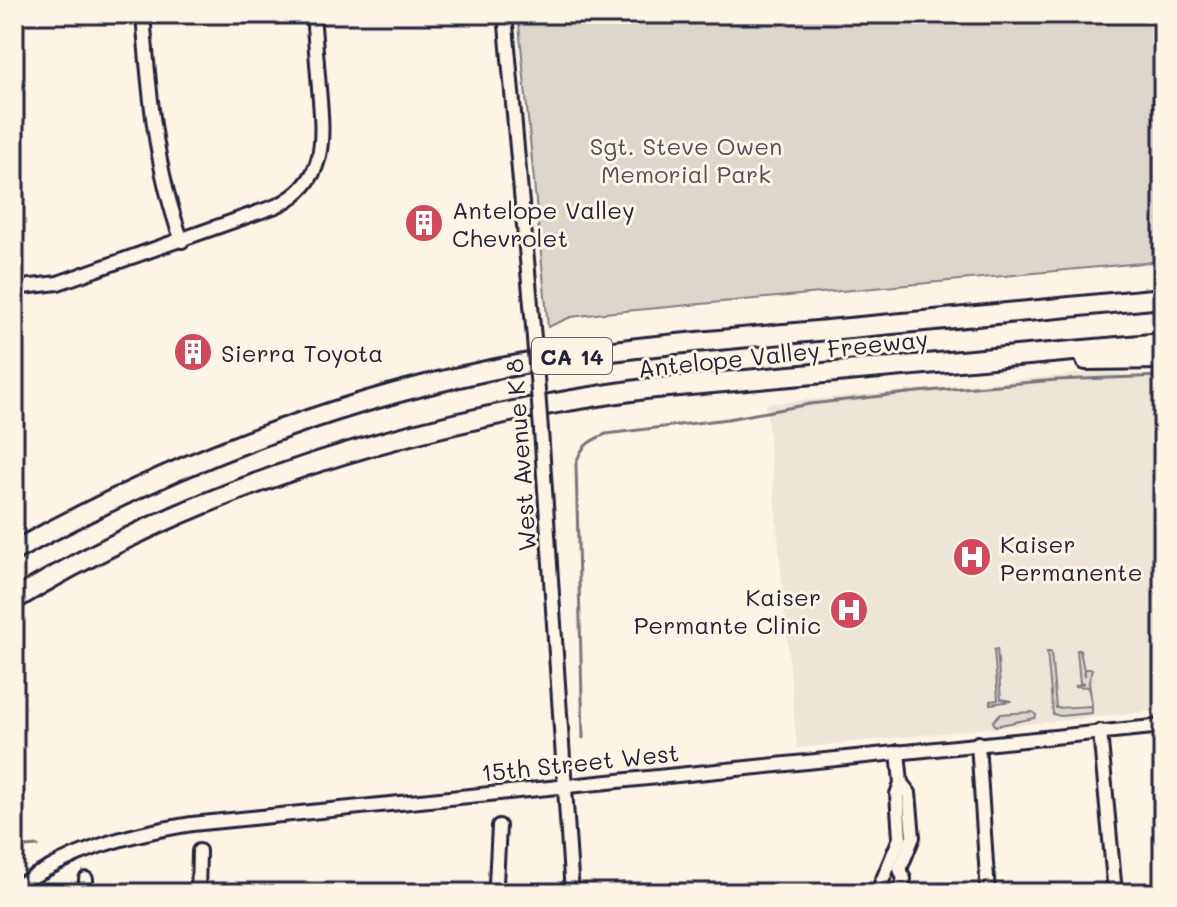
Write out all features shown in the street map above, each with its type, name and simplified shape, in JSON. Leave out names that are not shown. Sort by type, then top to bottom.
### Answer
[{"type":"highway","name":"Antelope Valley Freeway","points":[[14,551],[154,479],[237,445],[382,397],[484,372],[622,349],[1163,298]]},
{"type":"highway","name":"Antelope Valley Freeway","points":[[14,600],[94,556],[250,486],[324,459],[452,424],[562,400],[645,389],[1163,343]]},
{"type":"highway","points":[[1010,355],[1050,360],[1163,359]]},
{"type":"street","points":[[143,14],[150,114],[156,149],[182,241]]},
{"type":"street","points":[[14,288],[58,283],[182,241],[286,202],[302,189],[314,172],[323,137],[313,14]]},
{"type":"street","name":"West Avenue K 8","points":[[505,14],[534,338],[566,768],[572,893]]},
{"type":"street","name":"15th Street West","points":[[14,888],[51,865],[103,843],[192,824],[1163,726]]},
{"type":"street","points":[[1100,731],[1114,893],[1163,890]]},
{"type":"street","points":[[978,743],[988,893]]},
{"type":"street","points":[[884,893],[881,884],[894,867],[900,838],[898,752]]},
{"type":"street","points":[[492,893],[496,883],[499,826]]},
{"type":"street","points":[[198,893],[199,851]]},
{"type":"street","points":[[894,867],[904,879],[899,893]]},
{"type":"street","points":[[86,879],[86,893]]},
{"type":"shaded area","name":"Kaiser Permanente","points":[[1099,372],[1163,378],[1163,710],[797,748],[766,404]]},
{"type":"green space","name":"Sgt. Steve Owen Memorial Park","points":[[518,14],[1163,14],[1163,261],[604,313],[571,317],[548,327]]},
{"type":"green space","points":[[997,649],[1001,699],[1012,701],[990,704],[990,701],[998,700],[994,650]]},
{"type":"green space","points":[[1077,650],[1080,650],[1085,676],[1085,669],[1092,669],[1089,682],[1092,705],[1088,687],[1074,686],[1084,683],[1080,683]]},
{"type":"green space","points":[[1047,652],[1051,652],[1056,708],[1092,706],[1092,713],[1053,714]]},
{"type":"green space","points":[[1033,712],[1035,718],[995,726],[993,721],[1000,714]]},
{"type":"waterway","points":[[583,738],[576,464],[583,448],[590,442],[606,434],[728,419],[810,404],[1056,380],[1163,376]]},
{"type":"waterway","points":[[14,848],[38,846]]},
{"type":"place","name":"Antelope Valley Chevrolet","points":[[424,223]]},
{"type":"place","name":"Sierra Toyota","points":[[193,352]]},
{"type":"place","name":"Kaiser Permanente","points":[[972,557]]},
{"type":"place","name":"Kaiser Permante Clinic","points":[[849,610]]}]
